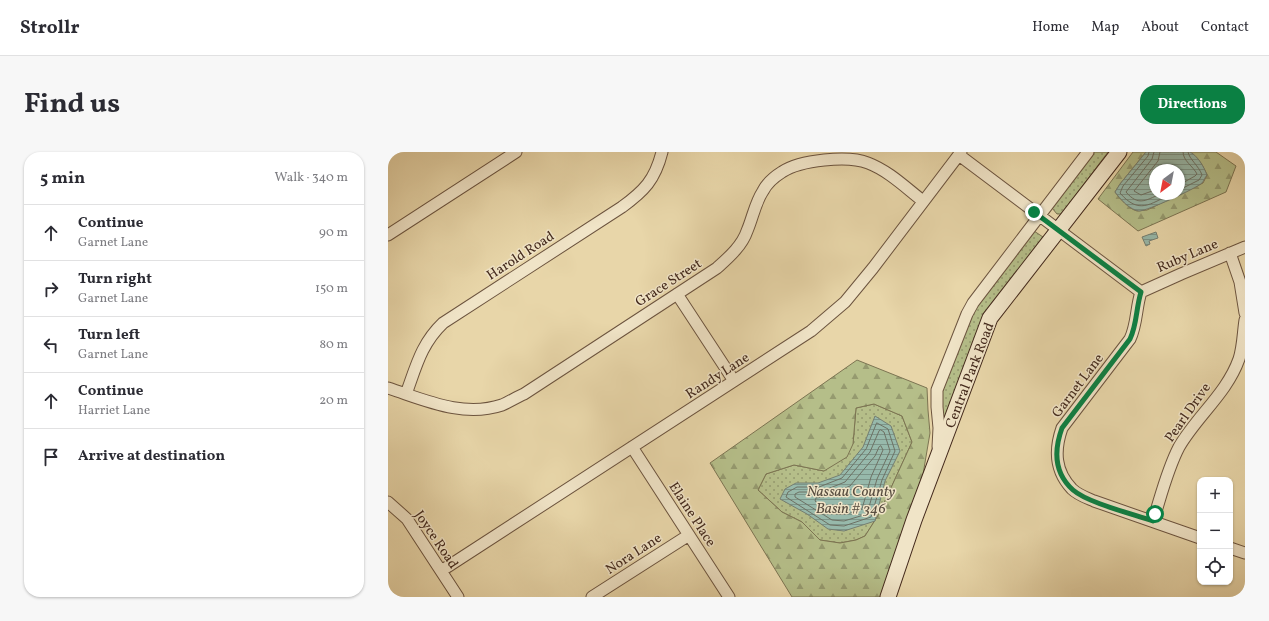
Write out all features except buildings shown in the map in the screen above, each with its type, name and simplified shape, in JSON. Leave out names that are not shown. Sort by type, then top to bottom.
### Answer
[{"type":"street","points":[[389,233],[516,152]]},
{"type":"street","name":"Harold Road","points":[[406,394],[419,356],[425,344],[443,323],[640,194],[656,172],[662,152]]},
{"type":"street","name":"Central Park Road","points":[[933,471],[938,445],[939,428],[936,407],[938,390],[966,314],[1088,152]]},
{"type":"street","name":"Central Park Road","points":[[888,597],[914,520],[990,318],[1119,152]]},
{"type":"street","points":[[960,153],[1040,216],[1141,292]]},
{"type":"street","name":"Randy Lane","points":[[441,571],[811,331],[845,302],[873,268],[960,153]]},
{"type":"street","name":"Grace Street","points":[[388,388],[442,406],[479,410],[502,405],[524,394],[717,268],[732,255],[747,232],[757,202],[763,190],[770,181],[783,171],[794,166],[841,158],[866,162],[891,176],[924,201]]},
{"type":"street","name":"Ruby Lane","points":[[1141,292],[1245,247]]},
{"type":"street","points":[[1230,253],[1240,282],[1245,313]]},
{"type":"street","name":"Garnet Lane","points":[[1141,292],[1137,303],[1134,332],[1130,339],[1062,428],[1057,442],[1058,468],[1064,479],[1073,490],[1094,501],[1197,537]]},
{"type":"street","points":[[677,294],[734,381]]},
{"type":"street","name":"Pearl Drive","points":[[1153,521],[1170,466],[1180,446],[1232,374],[1239,358],[1245,320]]},
{"type":"street","name":"Elaine Place","points":[[632,447],[729,597]]},
{"type":"street","name":"Joyce Road","points":[[388,502],[407,519],[458,597]]},
{"type":"street","name":"Nora Lane","points":[[592,597],[689,535]]},
{"type":"street","points":[[1233,549],[1245,553]]},
{"type":"green space","points":[[1092,152],[1108,152],[1062,213],[1057,214],[1052,208]]},
{"type":"green space","points":[[1133,152],[1146,152],[1115,192],[1122,201],[1137,211],[1147,210],[1168,200],[1185,200],[1185,192],[1203,183],[1207,175],[1200,162],[1190,152],[1216,152],[1236,166],[1226,192],[1138,231],[1098,199]]},
{"type":"green space","points":[[1034,231],[1043,237],[987,311],[946,419],[944,419],[940,401],[944,385],[968,322],[976,308]]},
{"type":"green space","points":[[857,360],[927,388],[930,433],[919,498],[886,597],[792,597],[710,463]],"holes":[[[874,404],[902,416],[912,442],[879,514],[865,536],[856,540],[840,543],[820,540],[802,522],[782,512],[758,490],[766,474],[794,465],[824,471],[847,457],[853,444],[856,408]]]},
{"type":"green space","points":[[874,404],[902,416],[912,442],[879,514],[865,536],[856,540],[840,543],[820,540],[802,522],[782,512],[758,490],[766,474],[794,465],[824,471],[853,444],[856,408]]},
{"type":"water","points":[[1146,152],[1190,152],[1198,159],[1207,175],[1202,183],[1185,192],[1185,164],[1149,164],[1149,200],[1169,200],[1139,211],[1122,201],[1115,192]]},
{"type":"water","points":[[1156,232],[1158,238],[1149,241],[1150,244],[1146,246],[1142,237]]},
{"type":"water","name":"Nassau County Basin # 346","points":[[875,416],[891,426],[900,451],[885,481],[875,521],[844,531],[828,529],[807,514],[780,499],[785,489],[796,483],[818,483],[840,475],[863,447]]},
{"type":"route","points":[[1034,212],[1141,292],[1137,303],[1134,332],[1130,339],[1062,428],[1057,442],[1058,468],[1064,479],[1073,490],[1080,495],[1153,521],[1155,514]]}]
